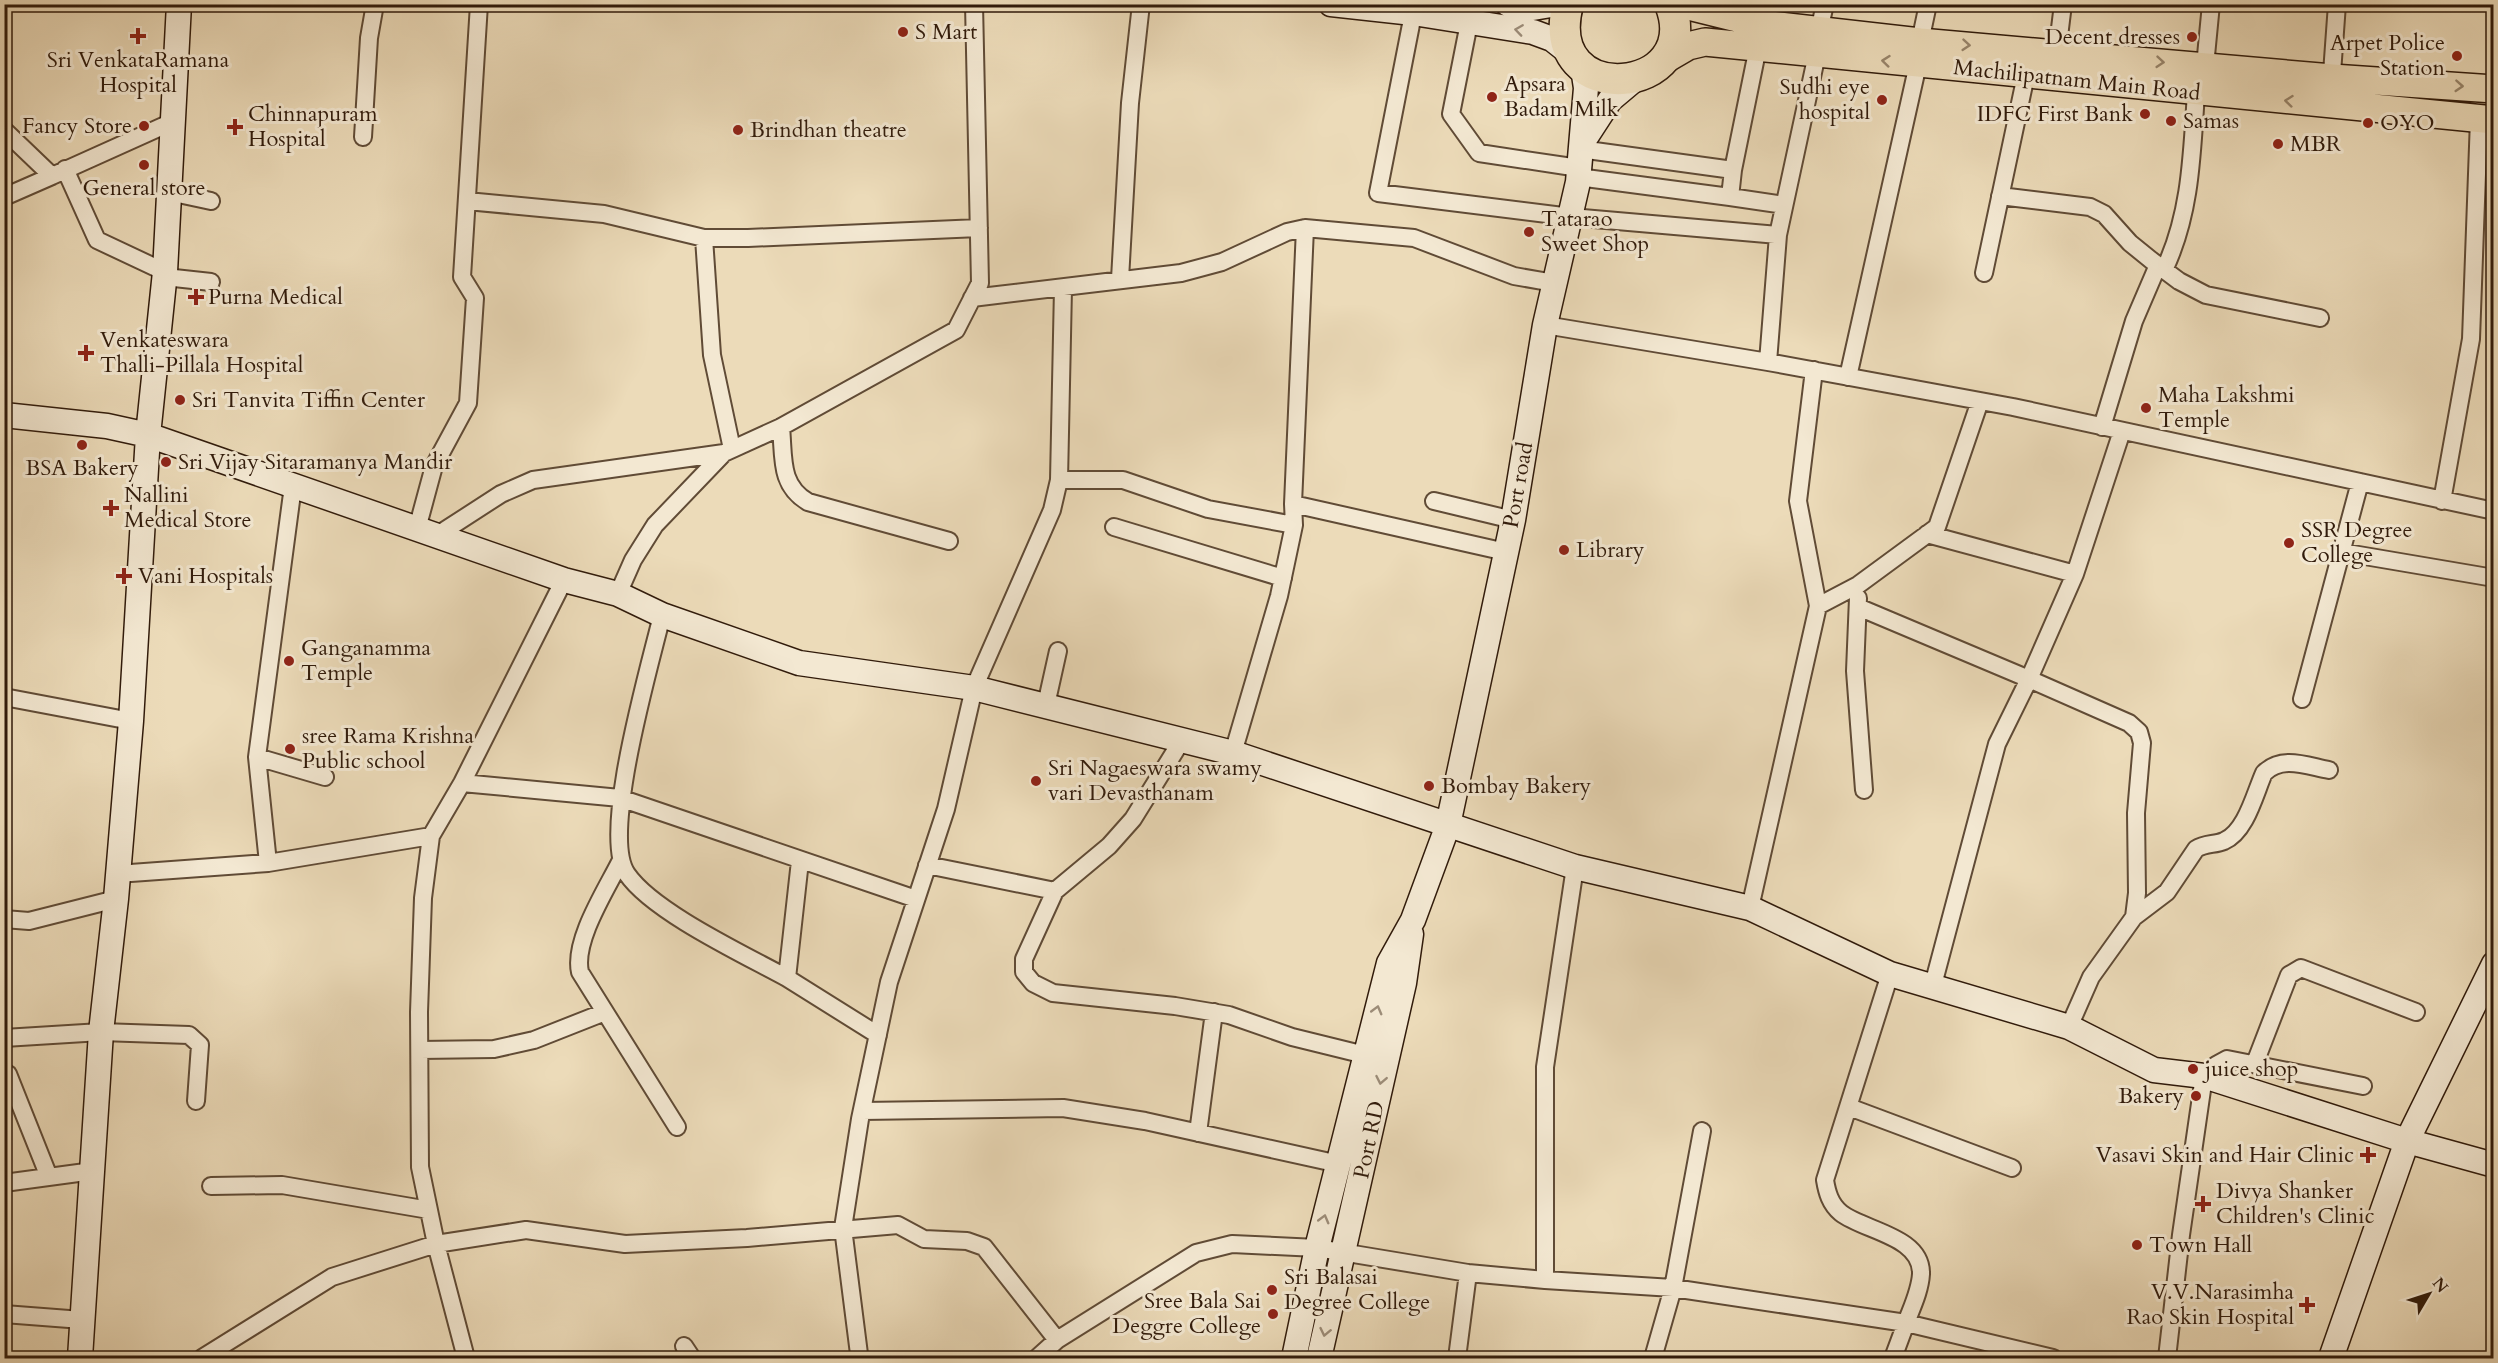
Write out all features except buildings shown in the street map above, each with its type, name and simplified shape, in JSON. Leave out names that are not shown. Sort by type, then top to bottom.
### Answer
[{"type":"highway","points":[[1568,4],[1564,21],[1565,38],[1577,61],[1599,77],[1617,81],[1635,79],[1651,72],[1664,60],[1675,30],[1670,4]]},
{"type":"main road","name":"Machilipatnam Main Road","points":[[1680,4],[1762,25],[1818,43],[1919,53],[2057,53],[2332,78],[2493,89]]},
{"type":"main road","name":"Machilipatnam Main Road","points":[[1664,60],[1688,46],[1762,25]]},
{"type":"main road","name":"Machilipatnam Main Road","points":[[1919,53],[2026,75],[2486,119]]},
{"type":"street","points":[[80,1359],[101,1032],[116,899],[148,435],[165,275],[179,4]]},
{"type":"street","points":[[363,137],[369,38],[375,4]]},
{"type":"street","points":[[426,532],[434,466],[468,403],[475,298],[462,277],[479,4]]},
{"type":"street","points":[[426,532],[533,480],[728,451],[781,427],[956,330],[980,283],[974,4]]},
{"type":"street","points":[[1120,279],[1130,103],[1141,4]]},
{"type":"street","points":[[1331,4],[1414,9],[1469,23],[1533,32],[1552,39],[1577,61]]},
{"type":"street","points":[[1508,4],[1533,9],[1557,4]]},
{"type":"street","points":[[1768,362],[1778,235],[1825,4]]},
{"type":"street","points":[[1848,376],[1928,4]]},
{"type":"street","points":[[2057,53],[2063,4]]},
{"type":"street","points":[[2205,66],[2211,4]]},
{"type":"street","points":[[2329,105],[2337,4]]},
{"type":"street","points":[[1414,9],[1378,193],[1570,217],[1778,235]]},
{"type":"street","points":[[1469,23],[1451,114],[1479,153],[1732,170]]},
{"type":"street","points":[[1730,197],[1732,170],[1762,25]]},
{"type":"street","name":"Port road","points":[[1413,920],[1448,825],[1513,520],[1545,326],[1570,217],[1580,160],[1586,88],[1577,61]]},
{"type":"street","points":[[1984,273],[2026,75]]},
{"type":"street","name":"Port road","points":[[1580,160],[1610,100],[1635,79]]},
{"type":"street","points":[[2102,427],[2134,321],[2161,268],[2172,254],[2189,192],[2196,92]]},
{"type":"street","points":[[2442,501],[2471,339],[2486,119]]},
{"type":"street","points":[[4,197],[172,122]]},
{"type":"street","points":[[4,130],[59,172],[97,240],[165,275],[211,282]]},
{"type":"street","points":[[1580,160],[1730,197],[1784,206]]},
{"type":"street","points":[[169,192],[211,201]]},
{"type":"street","points":[[2001,196],[2090,207],[2104,214],[2130,243],[2161,268],[2206,295],[2320,318]]},
{"type":"street","points":[[467,201],[604,214],[704,238],[979,228]]},
{"type":"street","points":[[972,298],[1181,273],[1222,262],[1287,232],[1305,228],[1414,238],[1514,276],[1554,283]]},
{"type":"street","points":[[1233,753],[1283,578],[1294,525],[1305,228]]},
{"type":"street","points":[[704,238],[712,355],[728,451]]},
{"type":"street","points":[[856,1359],[860,1354],[843,1228],[862,1111],[889,982],[946,809],[974,688],[1052,510],[1059,480],[1063,288]]},
{"type":"street","points":[[1545,326],[1768,362],[1980,401],[2493,511]]},
{"type":"street","points":[[1750,908],[1818,606],[1798,501],[1814,370]]},
{"type":"street","points":[[1818,606],[1858,585],[1937,528],[1980,401]]},
{"type":"street","points":[[4,415],[107,426],[148,435],[564,580],[618,594],[662,615],[799,663],[974,688],[1233,753],[1575,867],[1750,908],[1890,974],[2069,1027],[2154,1070],[2206,1077],[2407,1141],[2493,1165]]},
{"type":"street","points":[[781,427],[787,481],[796,494],[808,502],[948,541]]},
{"type":"street","points":[[1933,985],[1997,744],[2029,680],[2075,574],[2122,431]]},
{"type":"street","points":[[618,594],[633,560],[655,525],[728,451]]},
{"type":"street","points":[[1059,480],[1123,480],[1208,509],[1294,525]]},
{"type":"street","points":[[2302,699],[2360,482]]},
{"type":"street","points":[[268,863],[257,757],[293,486]]},
{"type":"street","points":[[1434,501],[1513,520]]},
{"type":"street","points":[[1293,504],[1506,552]]},
{"type":"street","points":[[1114,527],[1283,578]]},
{"type":"street","points":[[1927,534],[2075,574]]},
{"type":"street","points":[[2341,552],[2493,578]]},
{"type":"street","points":[[466,1359],[436,1244],[420,1167],[423,898],[431,836],[462,783],[564,580]]},
{"type":"street","points":[[1858,585],[1855,683],[1864,790]]},
{"type":"street","points":[[1858,608],[2129,723],[2139,732],[2143,756],[2136,813],[2137,893],[2134,917]]},
{"type":"street","points":[[662,615],[620,798],[617,835],[620,861],[627,874],[649,898],[787,978],[878,1035]]},
{"type":"street","points":[[1046,705],[1058,651]]},
{"type":"street","points":[[4,697],[130,721]]},
{"type":"street","points":[[1182,740],[1133,819],[1109,846],[1055,891],[1024,959],[1024,972],[1033,982],[1053,993],[1214,1012],[1292,1037],[1365,1055]]},
{"type":"street","points":[[257,757],[325,777]]},
{"type":"street","points":[[2069,1027],[2091,977],[2134,917],[2167,892],[2196,849],[2222,842],[2238,830],[2264,773],[2271,766],[2289,762],[2330,770]]},
{"type":"street","points":[[462,783],[620,798],[916,899]]},
{"type":"street","points":[[117,874],[268,863],[431,836]]},
{"type":"street","points":[[620,861],[582,942],[578,961],[580,972],[677,1126]]},
{"type":"street","points":[[787,978],[800,861]]},
{"type":"street","points":[[927,865],[1055,891]]},
{"type":"street","points":[[1545,1280],[1545,1067],[1575,867]]},
{"type":"street","points":[[4,919],[29,921],[116,899]]},
{"type":"street","points":[[1294,1359],[1317,1248],[1389,963],[1413,920]]},
{"type":"street","name":"Port RD","points":[[1319,1359],[1404,983],[1413,920]]},
{"type":"street","points":[[2331,1359],[2407,1141],[2493,964]]},
{"type":"street","points":[[2255,1063],[2289,975],[2301,968],[2416,1012]]},
{"type":"street","points":[[1890,974],[1825,1180],[1828,1198],[1840,1212],[1909,1247],[1919,1260],[1919,1288],[1893,1359]]},
{"type":"street","points":[[420,1050],[494,1049],[534,1040],[605,1012]]},
{"type":"street","points":[[1198,1133],[1214,1012]]},
{"type":"street","points":[[4,1038],[101,1032],[189,1035],[200,1045],[196,1101]]},
{"type":"street","points":[[2167,1359],[2181,1236],[2206,1077],[2216,1065],[2227,1059],[2363,1086]]},
{"type":"street","points":[[8,1074],[49,1177]]},
{"type":"street","points":[[862,1111],[1063,1107],[1198,1133],[1339,1164]]},
{"type":"street","points":[[1849,1107],[2012,1168]]},
{"type":"street","points":[[1653,1359],[1673,1288],[1702,1131]]},
{"type":"street","points":[[4,1184],[93,1171]]},
{"type":"street","points":[[211,1186],[282,1185],[429,1210]]},
{"type":"street","points":[[211,1356],[332,1277],[436,1244],[526,1230],[625,1244],[747,1238],[898,1225],[924,1239],[977,1243],[995,1259],[1057,1340]]},
{"type":"street","points":[[1037,1359],[1057,1340],[1196,1253],[1232,1244],[1317,1248],[1468,1273],[1673,1288],[1906,1323],[2053,1359]]},
{"type":"street","points":[[1456,1359],[1468,1273]]},
{"type":"street","points":[[4,1314],[82,1320]]},
{"type":"place","name":"S Mart","points":[[903,32]]},
{"type":"place","name":"Sri VenkataRamana Hospital","points":[[138,36]]},
{"type":"place","name":"Decent dresses","points":[[2192,37]]},
{"type":"place","name":"Arpet Police Station","points":[[2457,56]]},
{"type":"place","name":"Apsara Badam Milk","points":[[1492,97]]},
{"type":"place","name":"Sudhi eye hospital","points":[[1882,100]]},
{"type":"place","name":"IDFC First Bank","points":[[2145,114]]},
{"type":"place","name":"Samas","points":[[2171,121]]},
{"type":"place","name":"OYO","points":[[2368,123]]},
{"type":"place","name":"Fancy Store","points":[[144,126]]},
{"type":"place","name":"Chinnapuram Hospital","points":[[235,127]]},
{"type":"place","name":"Brindhan theatre","points":[[738,130]]},
{"type":"place","name":"MBR","points":[[2278,144]]},
{"type":"place","name":"General store","points":[[144,165]]},
{"type":"place","name":"Tatarao Sweet Shop","points":[[1529,232]]},
{"type":"place","name":"Purna Medical","points":[[196,297]]},
{"type":"place","name":"Venkateswara Thalli-Pillala Hospital","points":[[86,353]]},
{"type":"place","name":"Sri Tanvita Tiffin Center","points":[[180,400]]},
{"type":"place","name":"Maha Lakshmi Temple","points":[[2146,408]]},
{"type":"place","name":"BSA Bakery","points":[[82,445]]},
{"type":"place","name":"Sri Vijay Sitaramanya Mandir","points":[[166,462]]},
{"type":"place","name":"Nallini Medical Store","points":[[111,508]]},
{"type":"place","name":"SSR Degree College","points":[[2289,543]]},
{"type":"place","name":"Library","points":[[1564,550]]},
{"type":"place","name":"Vani Hospitals","points":[[124,576]]},
{"type":"place","name":"Ganganamma Temple","points":[[289,661]]},
{"type":"place","name":"sree Rama Krishna Public school","points":[[290,749]]},
{"type":"place","name":"Sri Nagaeswara swamy vari Devasthanam","points":[[1036,781]]},
{"type":"place","name":"Bombay Bakery","points":[[1429,786]]},
{"type":"place","name":"juice shop","points":[[2193,1069]]},
{"type":"place","name":"Bakery","points":[[2196,1096]]},
{"type":"place","name":"Vasavi Skin and Hair Clinic","points":[[2368,1155]]},
{"type":"place","name":"Divya Shanker Children's Clinic","points":[[2203,1204]]},
{"type":"place","name":"Town Hall","points":[[2137,1245]]},
{"type":"place","name":"Sri Balasai Degree College","points":[[1272,1290]]},
{"type":"place","name":"V.V.Narasimha Rao Skin Hospital","points":[[2307,1305]]},
{"type":"place","name":"Sree Bala Sai Deggre College","points":[[1273,1314]]}]
